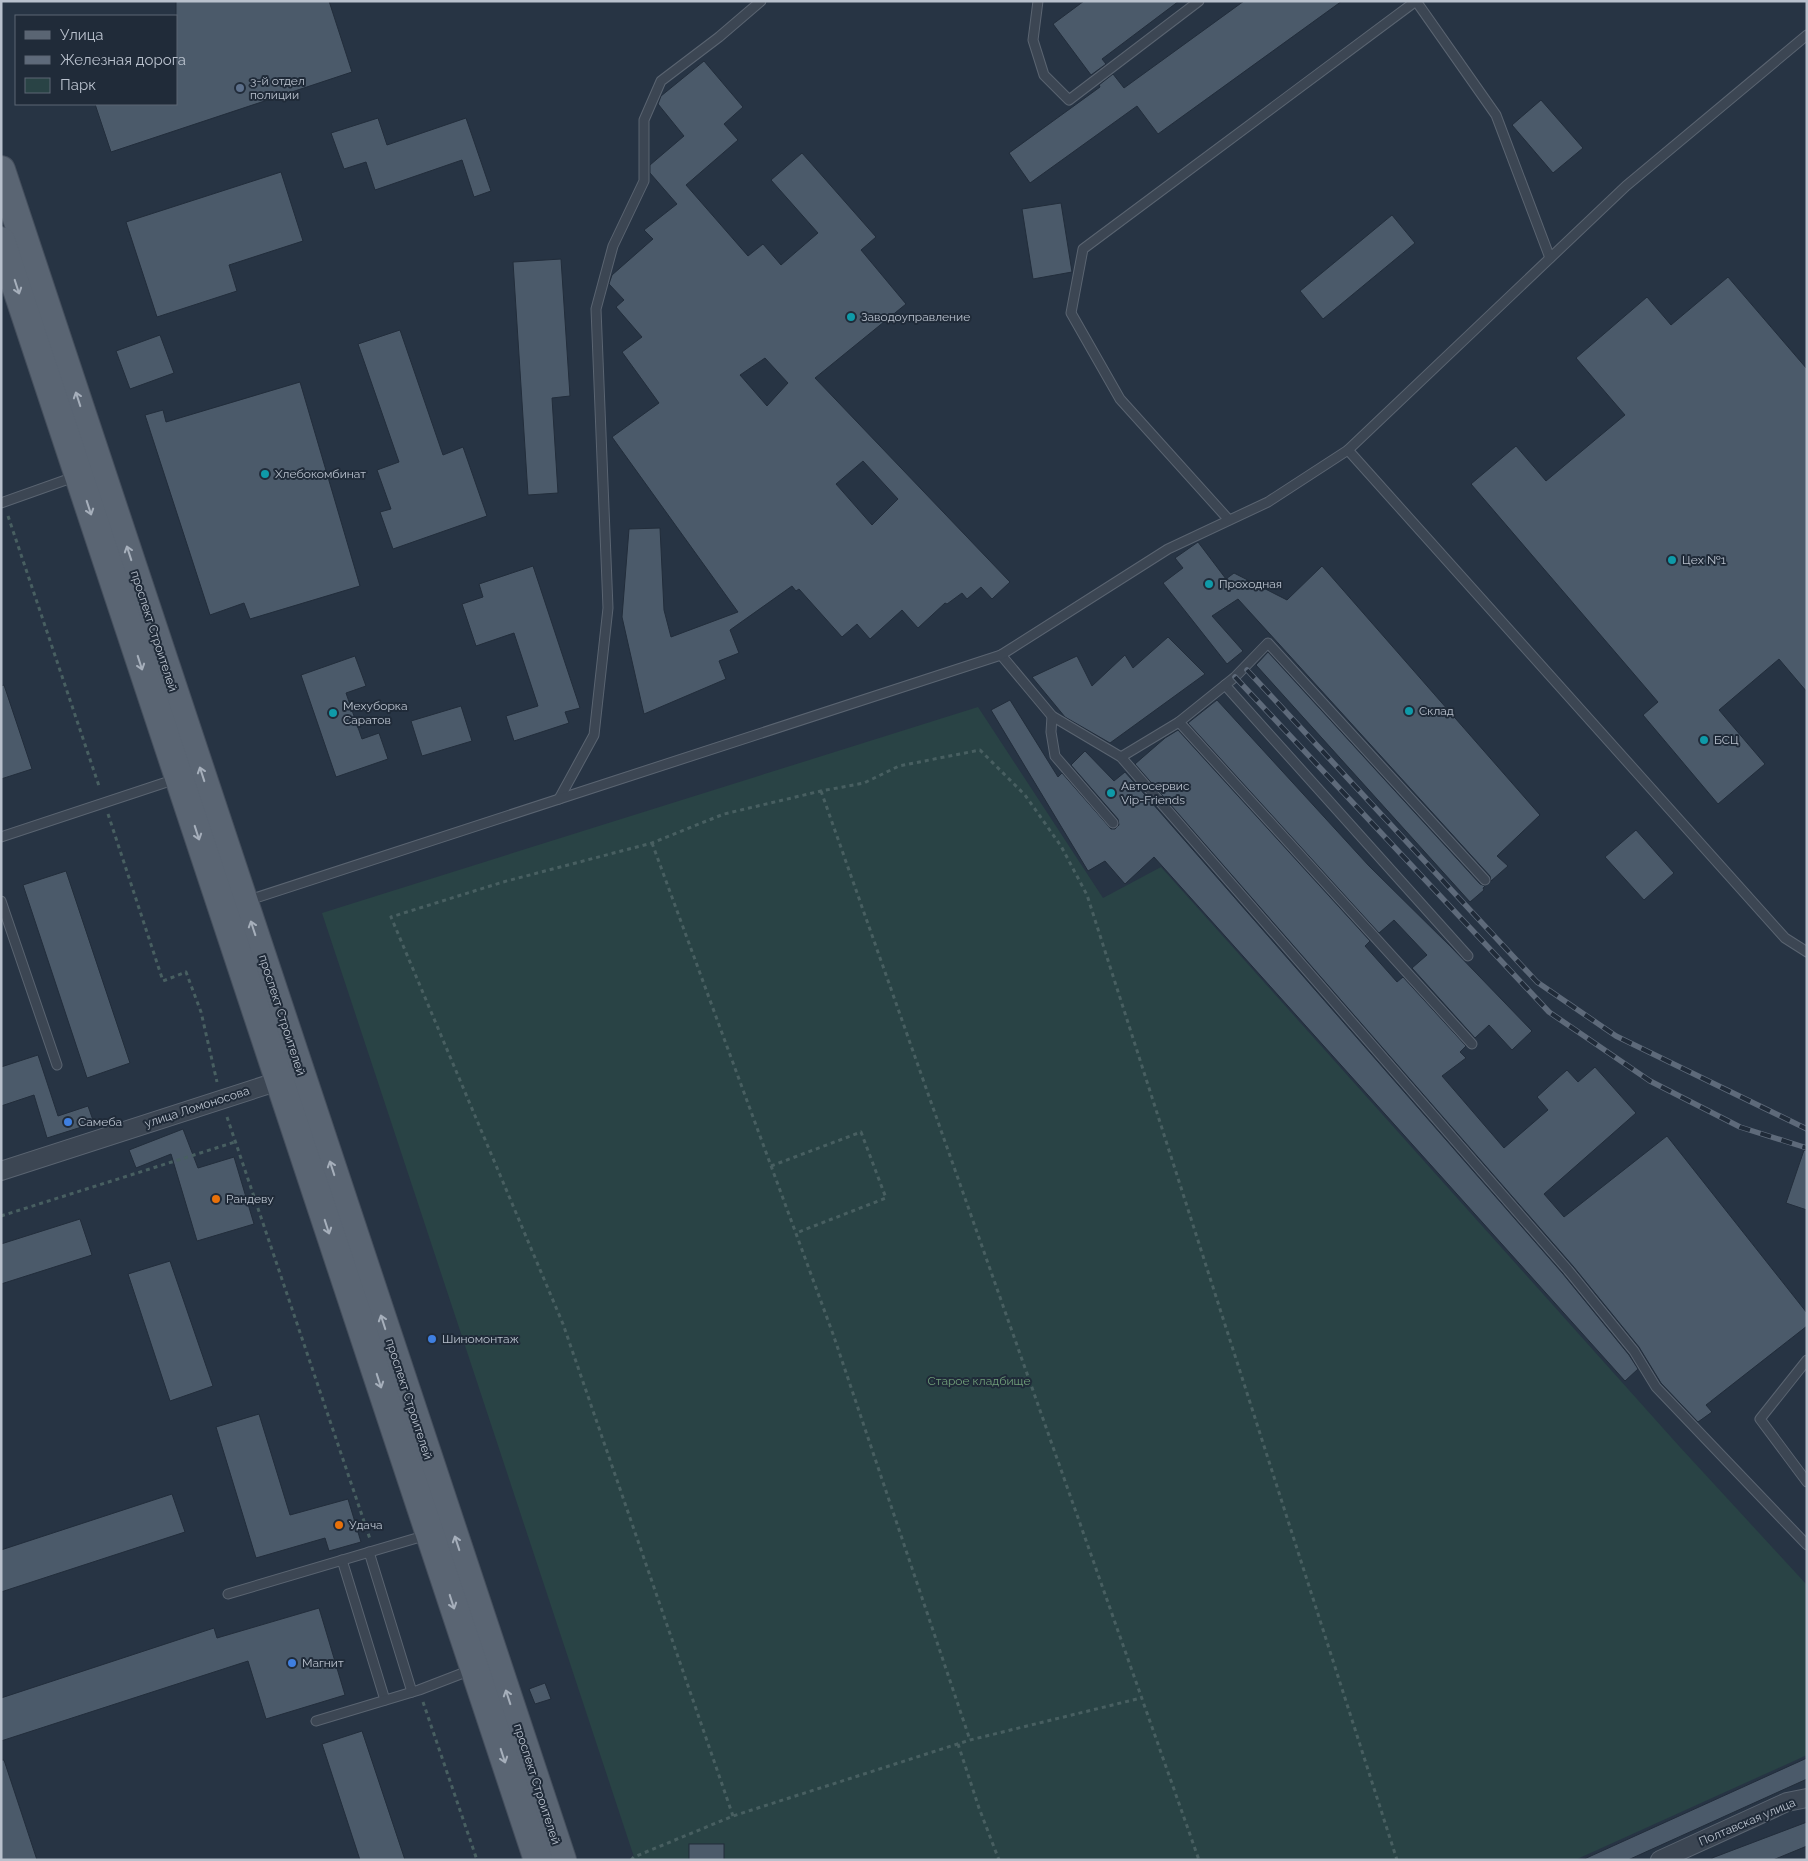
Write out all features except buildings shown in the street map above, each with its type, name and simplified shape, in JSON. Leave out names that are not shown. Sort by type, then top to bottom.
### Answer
[{"type":"main road","name":"проспект Строителей","points":[[1,170],[233,905],[562,1860]]},
{"type":"main road","name":"проспект Строителей","points":[[1,241],[178,778],[233,905],[279,1081],[538,1860]]},
{"type":"street","name":"улица Ломоносова","points":[[1,1171],[279,1081]]},
{"type":"street","name":"Полтавская улица","points":[[1660,1860],[1787,1802],[1807,1798]]},
{"type":"lane","points":[[559,799],[594,735],[608,608],[596,309],[613,246],[644,181],[644,120],[661,81],[719,37],[761,1]]},
{"type":"lane","points":[[1038,1],[1033,40],[1044,75],[1070,100],[1199,1]]},
{"type":"lane","points":[[1229,520],[1120,399],[1071,313],[1083,249],[1416,1],[1496,115],[1550,258]]},
{"type":"lane","points":[[233,905],[1001,655],[1168,549],[1268,502],[1348,450],[1626,186],[1807,35]]},
{"type":"lane","points":[[1348,450],[1785,938],[1807,952]]},
{"type":"lane","points":[[2,502],[79,476]]},
{"type":"lane","points":[[1121,757],[1179,722],[1235,677],[1268,643],[1485,880]]},
{"type":"lane","points":[[1001,655],[1052,716],[1121,757],[1568,1270],[1634,1351],[1656,1387],[1807,1544]]},
{"type":"lane","points":[[1225,685],[1468,956]]},
{"type":"lane","points":[[1052,716],[1051,732],[1055,756],[1112,823]]},
{"type":"lane","points":[[1179,722],[1472,1044]]},
{"type":"lane","points":[[1,837],[178,778]]},
{"type":"lane","points":[[1,901],[56,1066]]},
{"type":"lane","points":[[1807,1360],[1760,1419],[1807,1482]]},
{"type":"lane","points":[[228,1594],[430,1534]]},
{"type":"lane","points":[[372,1551],[415,1691]]},
{"type":"lane","points":[[342,1560],[386,1700]]},
{"type":"lane","points":[[316,1721],[415,1691],[474,1669]]},
{"type":"path","points":[[2,502],[164,981],[186,972],[200,1012],[221,1099],[372,1551]]},
{"type":"path","points":[[733,1816],[563,1324],[391,917],[503,882],[652,843],[724,814],[864,783],[900,766],[980,750],[1026,795],[1061,846],[1086,895],[1397,1860]]},
{"type":"path","points":[[821,791],[1199,1860]]},
{"type":"path","points":[[652,843],[833,1334],[970,1740]]},
{"type":"path","points":[[771,1166],[861,1132],[886,1198],[796,1233]]},
{"type":"path","points":[[1,1216],[235,1142]]},
{"type":"path","points":[[415,1691],[477,1860]]},
{"type":"path","points":[[631,1860],[634,1857],[733,1816],[970,1740],[1142,1698]]},
{"type":"path","points":[[958,1744],[979,1808],[999,1860]]},
{"type":"green space","name":"Старое кладбище","points":[[978,707],[1103,898],[1161,867],[1679,1446],[1807,1585],[1807,1755],[1575,1860],[635,1860],[322,913]]},
{"type":"railway","points":[[1247,670],[1537,982],[1616,1036],[1807,1129]]},
{"type":"railway","points":[[1235,677],[1549,1012],[1650,1081],[1740,1127],[1807,1148]]},
{"type":"place","name":"3-й отдел полиции","points":[[240,88]]},
{"type":"place","name":"Заводоуправление","points":[[851,317]]},
{"type":"place","name":"Хлебокомбинат","points":[[265,474]]},
{"type":"place","name":"Цех №1","points":[[1672,560]]},
{"type":"place","name":"Проходная","points":[[1209,584]]},
{"type":"place","name":"Склад","points":[[1409,711]]},
{"type":"place","name":"Мехуборка Саратов","points":[[333,713]]},
{"type":"place","name":"БСЦ","points":[[1704,740]]},
{"type":"place","name":"Автосервис Vip-Friends","points":[[1111,793]]},
{"type":"place","name":"Самеба","points":[[68,1122]]},
{"type":"place","name":"Рандеву","points":[[216,1199]]},
{"type":"place","name":"Шиномонтаж","points":[[432,1339]]},
{"type":"place","name":"Удача","points":[[339,1525]]},
{"type":"place","name":"Магнит","points":[[292,1663]]}]
